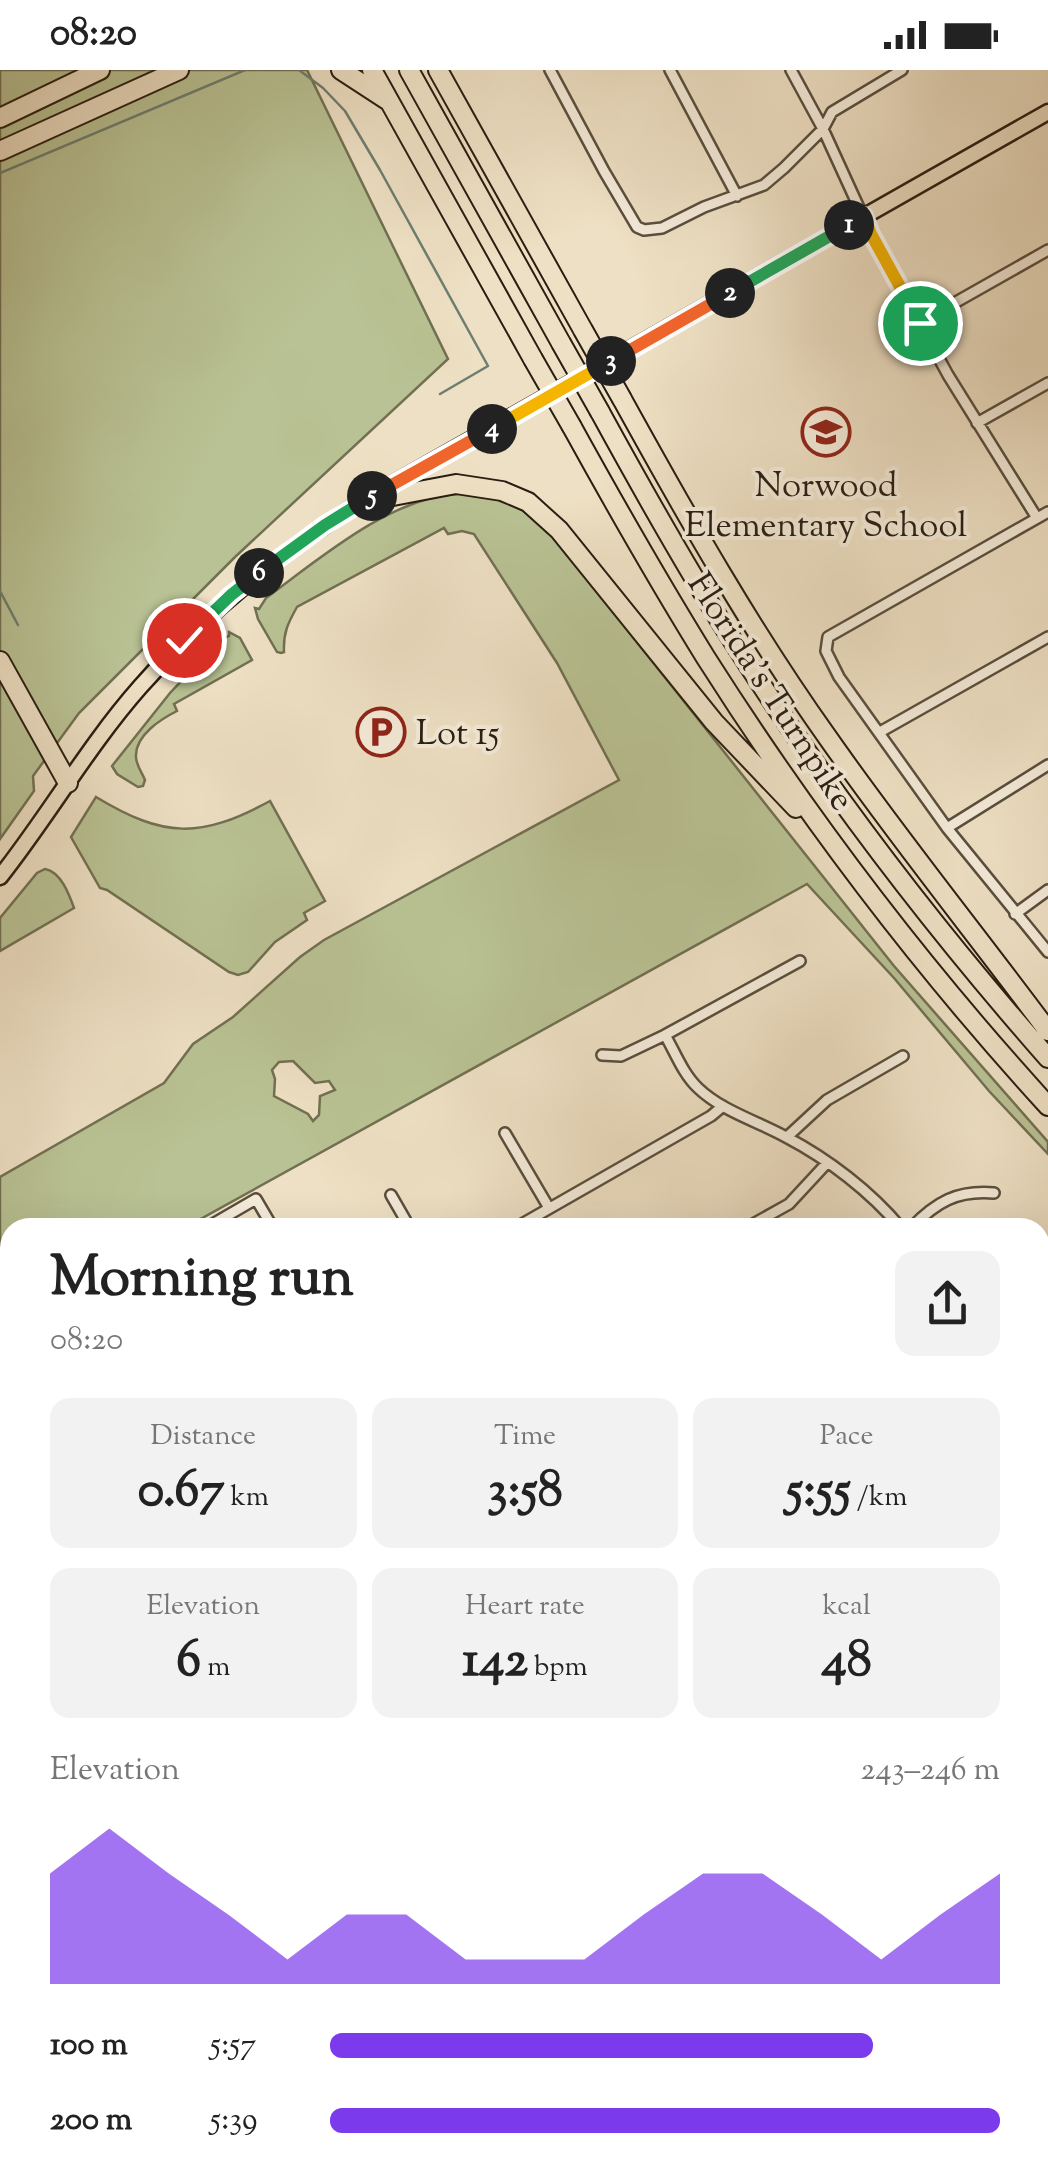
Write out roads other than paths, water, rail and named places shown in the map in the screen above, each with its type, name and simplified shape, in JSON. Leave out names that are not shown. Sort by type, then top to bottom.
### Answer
[{"type":"highway","points":[[0,118],[100,70]]},
{"type":"highway","points":[[0,152],[179,70]]},
{"type":"highway","points":[[341,70],[391,103]]},
{"type":"highway","name":"Florida's Turnpike","points":[[372,70],[706,657],[842,856],[954,1000],[1048,1106]]},
{"type":"highway","name":"Florida's Turnpike","points":[[408,70],[702,591],[805,749],[909,892],[1048,1058]]},
{"type":"highway","points":[[438,70],[700,538],[794,690],[881,812],[1048,1030]]},
{"type":"highway","points":[[361,502],[456,484],[502,491],[539,510],[714,722],[842,856]]},
{"type":"highway","points":[[0,661],[68,784]]},
{"type":"main road","points":[[0,877],[140,687],[195,629],[292,548],[361,502],[1048,112]]},
{"type":"street","points":[[550,70],[612,185],[637,227],[644,230],[662,228],[704,207],[764,186],[823,128],[832,112],[902,70]]},
{"type":"street","points":[[670,70],[737,196]]},
{"type":"street","points":[[791,70],[823,128],[871,234],[977,423],[1037,518]]},
{"type":"street","points":[[920,323],[1048,250]]},
{"type":"street","points":[[977,423],[1048,383]]},
{"type":"street","points":[[1048,512],[828,637],[826,644],[839,677],[947,828],[1048,952]]},
{"type":"street","points":[[880,732],[1048,637]]},
{"type":"street","points":[[947,828],[1048,765]]},
{"type":"street","points":[[1015,914],[1048,890]]},
{"type":"street","points":[[602,1055],[621,1056],[666,1035],[800,962]]},
{"type":"street","points":[[666,1035],[696,1087],[827,1163],[892,1218]]},
{"type":"street","points":[[787,1137],[827,1100],[904,1056]]},
{"type":"street","points":[[532,1218],[724,1106]]},
{"type":"street","points":[[505,1132],[548,1208]]},
{"type":"street","points":[[764,1218],[789,1204],[827,1163]]},
{"type":"street","points":[[920,1218],[930,1208],[951,1198],[994,1193]]},
{"type":"street","points":[[391,1194],[404,1218]]},
{"type":"street","points":[[223,1218],[256,1199],[266,1218]]},
{"type":"waterway","points":[[0,173],[245,70]]},
{"type":"waterway","points":[[299,70],[345,111],[488,366],[440,394]]},
{"type":"waterway","points":[[0,591],[18,625]]},
{"type":"place","name":"Norwood Elementary School","points":[[826,432]]},
{"type":"place","name":"Lot 15","points":[[381,732]]}]
